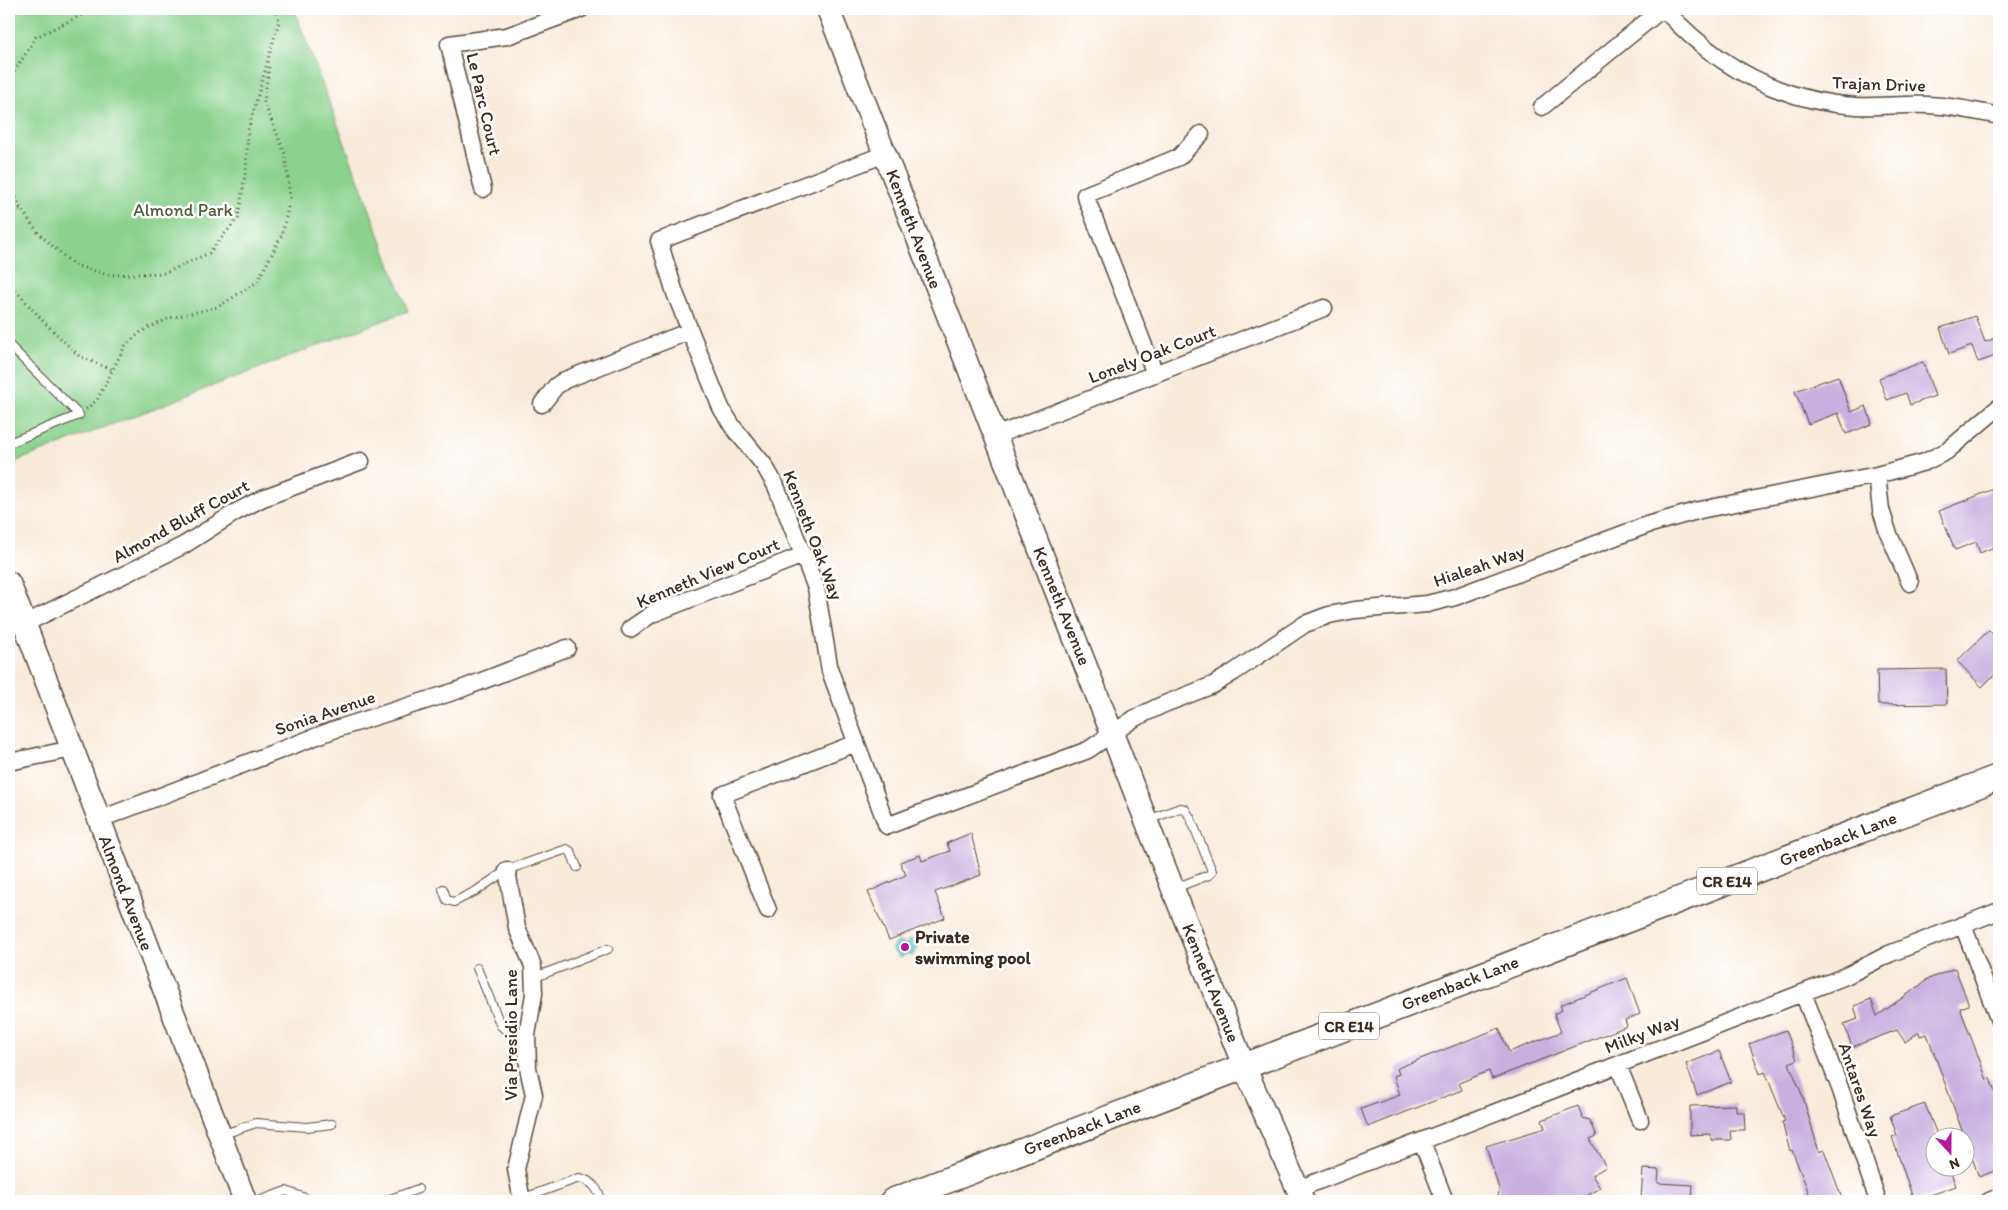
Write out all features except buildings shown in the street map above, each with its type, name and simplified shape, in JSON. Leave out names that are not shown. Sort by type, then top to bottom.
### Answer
[{"type":"main road","name":"Kenneth Avenue","points":[[828,9],[1173,889],[1244,1066],[1300,1195]]},
{"type":"main road","name":"Almond Avenue","points":[[9,583],[245,1201]]},
{"type":"main road","name":"Greenback Lane","points":[[893,1201],[1999,777]]},
{"type":"street","name":"Le Parc Court","points":[[483,189],[449,44],[506,36],[581,9]]},
{"type":"street","points":[[1542,107],[1663,9]]},
{"type":"street","name":"Trajan Drive","points":[[1663,9],[1703,47],[1725,63],[1775,89],[1829,103],[1857,106],[1928,105],[1965,109],[1999,116]]},
{"type":"street","points":[[1155,374],[1085,195],[1179,157],[1202,134]]},
{"type":"street","name":"Kenneth Oak Way","points":[[885,154],[659,241],[690,331],[721,408],[733,427],[764,465],[776,486],[816,588],[830,671],[887,826],[1088,750],[1112,733]]},
{"type":"street","name":"Lonely Oak Court","points":[[995,436],[1324,308]]},
{"type":"street","points":[[542,404],[556,386],[565,380],[690,331]]},
{"type":"street","name":"Hialeah Way","points":[[1112,733],[1162,704],[1213,685],[1294,630],[1329,615],[1355,610],[1427,604],[1455,597],[1647,525],[1700,510],[1877,475],[1925,462],[1947,450],[1999,407]]},
{"type":"street","name":"Almond Bluff Court","points":[[24,624],[184,545],[236,512],[263,498],[361,461]]},
{"type":"street","points":[[1877,475],[1881,510],[1910,583]]},
{"type":"street","name":"Kenneth View Court","points":[[630,629],[652,614],[803,555]]},
{"type":"street","name":"Sonia Avenue","points":[[98,820],[333,730],[456,691],[567,648]]},
{"type":"street","points":[[768,910],[722,795],[856,743]]},
{"type":"street","points":[[9,762],[72,749]]},
{"type":"street","name":"Via Presidio Lane","points":[[507,870],[518,928],[533,966],[534,994],[528,1035],[528,1068],[534,1095],[516,1170],[521,1200]]},
{"type":"street","name":"Milky Way","points":[[1300,1195],[1422,1142],[1846,976],[1889,954],[1999,911]]},
{"type":"street","points":[[1963,925],[1999,1021]]},
{"type":"street","name":"Antares Way","points":[[1803,993],[1840,1088],[1878,1201]]},
{"type":"street","points":[[1618,1065],[1640,1120]]},
{"type":"street","points":[[1422,1142],[1443,1196]]},
{"type":"street","points":[[1989,1201],[1999,1197]]},
{"type":"lane","points":[[9,345],[79,414],[9,443]]},
{"type":"lane","points":[[1147,821],[1180,808],[1186,808],[1212,871],[1173,889]]},
{"type":"lane","points":[[444,889],[447,900],[454,902],[476,891],[507,870],[567,849],[571,852],[577,867]]},
{"type":"lane","points":[[533,978],[608,949]]},
{"type":"lane","points":[[477,968],[501,1026],[507,1032],[528,1035]]},
{"type":"lane","points":[[219,1136],[256,1123],[307,1128],[332,1124]]},
{"type":"lane","points":[[521,1200],[579,1178],[589,1180],[598,1190],[602,1201]]},
{"type":"lane","points":[[385,1201],[418,1189]]},
{"type":"lane","points":[[259,1201],[286,1191],[313,1201]]},
{"type":"path","points":[[9,80],[36,37],[94,9]]},
{"type":"path","points":[[9,175],[21,209],[39,234],[74,265],[109,275],[165,273],[209,253],[238,218],[246,170],[248,130],[279,22],[276,9]]},
{"type":"path","points":[[79,414],[96,400],[125,346],[142,331],[170,318],[218,308],[257,282],[282,236],[290,198],[284,154],[264,102],[270,58]]},
{"type":"path","points":[[9,199],[14,193]]},
{"type":"path","points":[[9,210],[21,209]]},
{"type":"path","points":[[9,283],[42,320],[79,356],[113,370]]},
{"type":"green space","name":"Almond Park","points":[[9,9],[294,9],[408,311],[9,464]]},
{"type":"water","name":"Private swimming pool","points":[[909,939],[915,941],[919,946],[912,956],[907,954],[900,958],[891,949],[897,941],[906,944]]},
{"type":"place","name":"Private swimming pool","points":[[905,947]]}]
